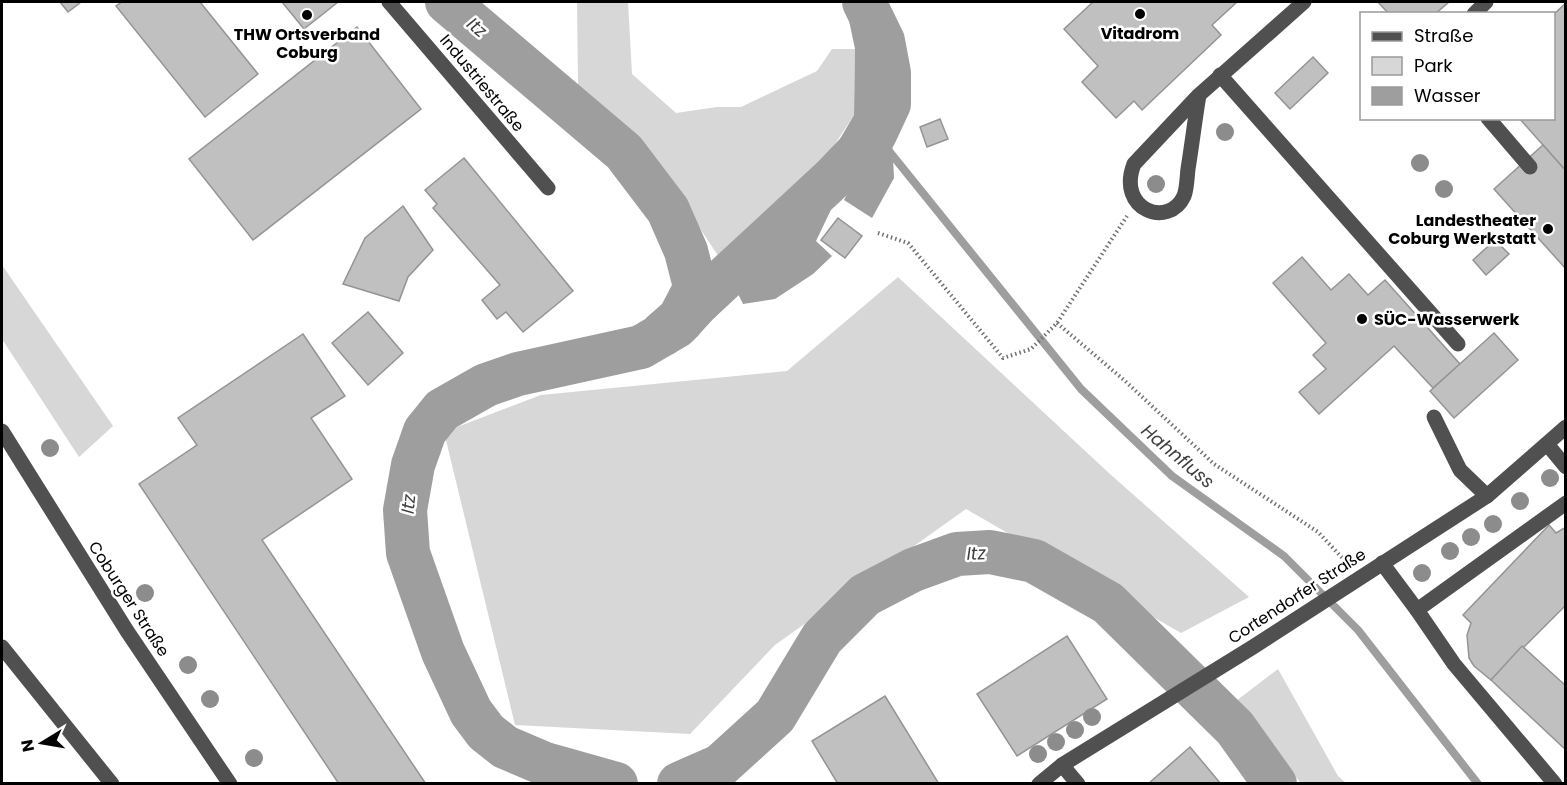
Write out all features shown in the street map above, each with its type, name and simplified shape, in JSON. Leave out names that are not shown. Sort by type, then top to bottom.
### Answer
[{"type":"street","name":"Industriestraße","points":[[389,2],[548,188]]},
{"type":"street","points":[[1199,95],[1184,196],[1173,209],[1161,213],[1148,211],[1130,191],[1129,178],[1134,164],[1199,95],[1304,2]]},
{"type":"street","points":[[1220,75],[1458,344]]},
{"type":"street","points":[[1490,120],[1530,167]]},
{"type":"street","points":[[1434,417],[1460,470],[1487,496]]},
{"type":"street","name":"Cortendorfer Straße","points":[[1039,783],[1062,765],[1254,647],[1487,496],[1566,427]]},
{"type":"street","name":"Coburger Straße","points":[[2,432],[127,631],[230,783]]},
{"type":"street","points":[[1547,444],[1566,467]]},
{"type":"street","points":[[1417,610],[1566,503]]},
{"type":"street","points":[[1382,562],[1454,664],[1555,783]]},
{"type":"street","points":[[2,647],[112,783]]},
{"type":"street","points":[[1062,765],[1078,783]]},
{"type":"path","points":[[879,233],[908,243],[1003,358],[1031,349],[1057,322],[1137,201]]},
{"type":"path","points":[[1057,322],[1124,380],[1214,464],[1318,532],[1359,577]]},
{"type":"green space","points":[[577,2],[628,2],[632,74],[676,113],[717,107],[741,107],[817,71],[832,49],[855,49],[854,115],[818,170],[723,263],[649,152],[578,85]]},
{"type":"green space","points":[[2,265],[113,426],[79,457],[2,339]]},
{"type":"green space","points":[[898,277],[1110,474],[1249,597],[1181,633],[966,509],[775,645],[690,734],[515,725],[444,432],[541,395],[787,371]]},
{"type":"green space","points":[[1278,669],[1338,776],[1346,783],[1301,783],[1232,704]]},
{"type":"water","points":[[842,2],[879,2],[887,43],[894,178],[872,218],[844,200],[861,169],[840,139],[854,115],[855,49],[846,6]]},
{"type":"water","points":[[818,170],[840,191],[816,241],[832,256],[813,274],[775,299],[743,304],[723,263]]},
{"type":"water","points":[[673,283],[708,284],[711,312],[698,336],[673,354],[640,359],[646,318],[662,304]]},
{"type":"building","points":[[60,2],[81,2],[68,12]]},
{"type":"building","points":[[122,2],[200,2],[258,74],[205,117],[116,6]]},
{"type":"building","name":"THW Ortsverband Coburg","points":[[282,2],[338,2],[304,29]]},
{"type":"building","points":[[1093,2],[1237,2],[1212,25],[1221,35],[1142,110],[1134,101],[1116,118],[1082,82],[1098,66],[1064,29]]},
{"type":"building","points":[[1378,2],[1449,2],[1437,12],[1387,12]]},
{"type":"building","name":"Landestheater Coburg Werkstatt","points":[[1566,3],[1566,171],[1521,120],[1555,120],[1555,13]]},
{"type":"building","points":[[357,27],[421,109],[253,240],[189,159]]},
{"type":"building","points":[[1313,57],[1328,73],[1290,109],[1275,93]]},
{"type":"building","points":[[940,119],[948,139],[927,147],[920,127]]},
{"type":"building","name":"Landestheater Coburg Werkstatt","points":[[1543,145],[1566,171],[1566,269],[1494,189]]},
{"type":"building","points":[[464,158],[573,291],[523,332],[506,312],[497,319],[482,300],[500,285],[433,208],[437,204],[425,190]]},
{"type":"building","points":[[403,206],[433,250],[408,277],[399,301],[343,284],[365,238]]},
{"type":"building","points":[[838,218],[862,236],[845,258],[821,240]]},
{"type":"building","points":[[1495,240],[1509,254],[1486,275],[1473,260]]},
{"type":"building","name":"SÜC-Wasserwerk","points":[[1302,257],[1331,290],[1349,274],[1368,295],[1385,280],[1460,364],[1433,388],[1394,346],[1319,414],[1299,392],[1326,369],[1313,355],[1326,343],[1273,283]]},
{"type":"building","points":[[368,312],[403,353],[368,385],[332,343]]},
{"type":"building","points":[[1494,333],[1518,360],[1454,418],[1430,391]]},
{"type":"building","points":[[303,334],[345,396],[311,418],[352,479],[262,540],[426,784],[339,784],[139,484],[197,445],[178,418]]},
{"type":"building","points":[[1549,525],[1556,533],[1566,527],[1566,605],[1491,680],[1474,666],[1469,658],[1467,635],[1471,623],[1463,615]]},
{"type":"building","points":[[1067,636],[1107,699],[1017,756],[977,694]]},
{"type":"building","points":[[1522,646],[1566,686],[1566,750],[1491,680]]},
{"type":"building","points":[[885,696],[939,784],[838,784],[812,741]]},
{"type":"building","points":[[1190,747],[1221,784],[1148,784]]},
{"type":"waterway","name":"Itz","points":[[447,2],[624,152],[668,210],[686,251],[699,302]]},
{"type":"waterway","name":"Itz","points":[[616,784],[545,764],[505,747],[486,732],[471,712],[443,652],[408,553],[405,510],[413,465],[425,431],[442,410],[486,385],[518,374],[641,347],[677,326],[699,302],[833,178],[875,134],[889,104],[889,73],[883,41],[864,2]]},
{"type":"waterway","name":"Hahnfluss","points":[[889,151],[1081,389],[1172,476],[1284,556],[1358,630],[1478,784]]},
{"type":"waterway","name":"Itz","points":[[679,784],[720,766],[775,716],[822,638],[865,595],[913,570],[957,554],[990,552],[1034,561],[1108,603],[1235,728],[1275,784]]},
{"type":"place","name":"Vitadrom","points":[[1140,14]]},
{"type":"place","name":"THW Ortsverband Coburg","points":[[307,15]]},
{"type":"place","name":"Landestheater Coburg Werkstatt","points":[[1548,229]]},
{"type":"place","name":"SÜC-Wasserwerk","points":[[1362,319]]}]
